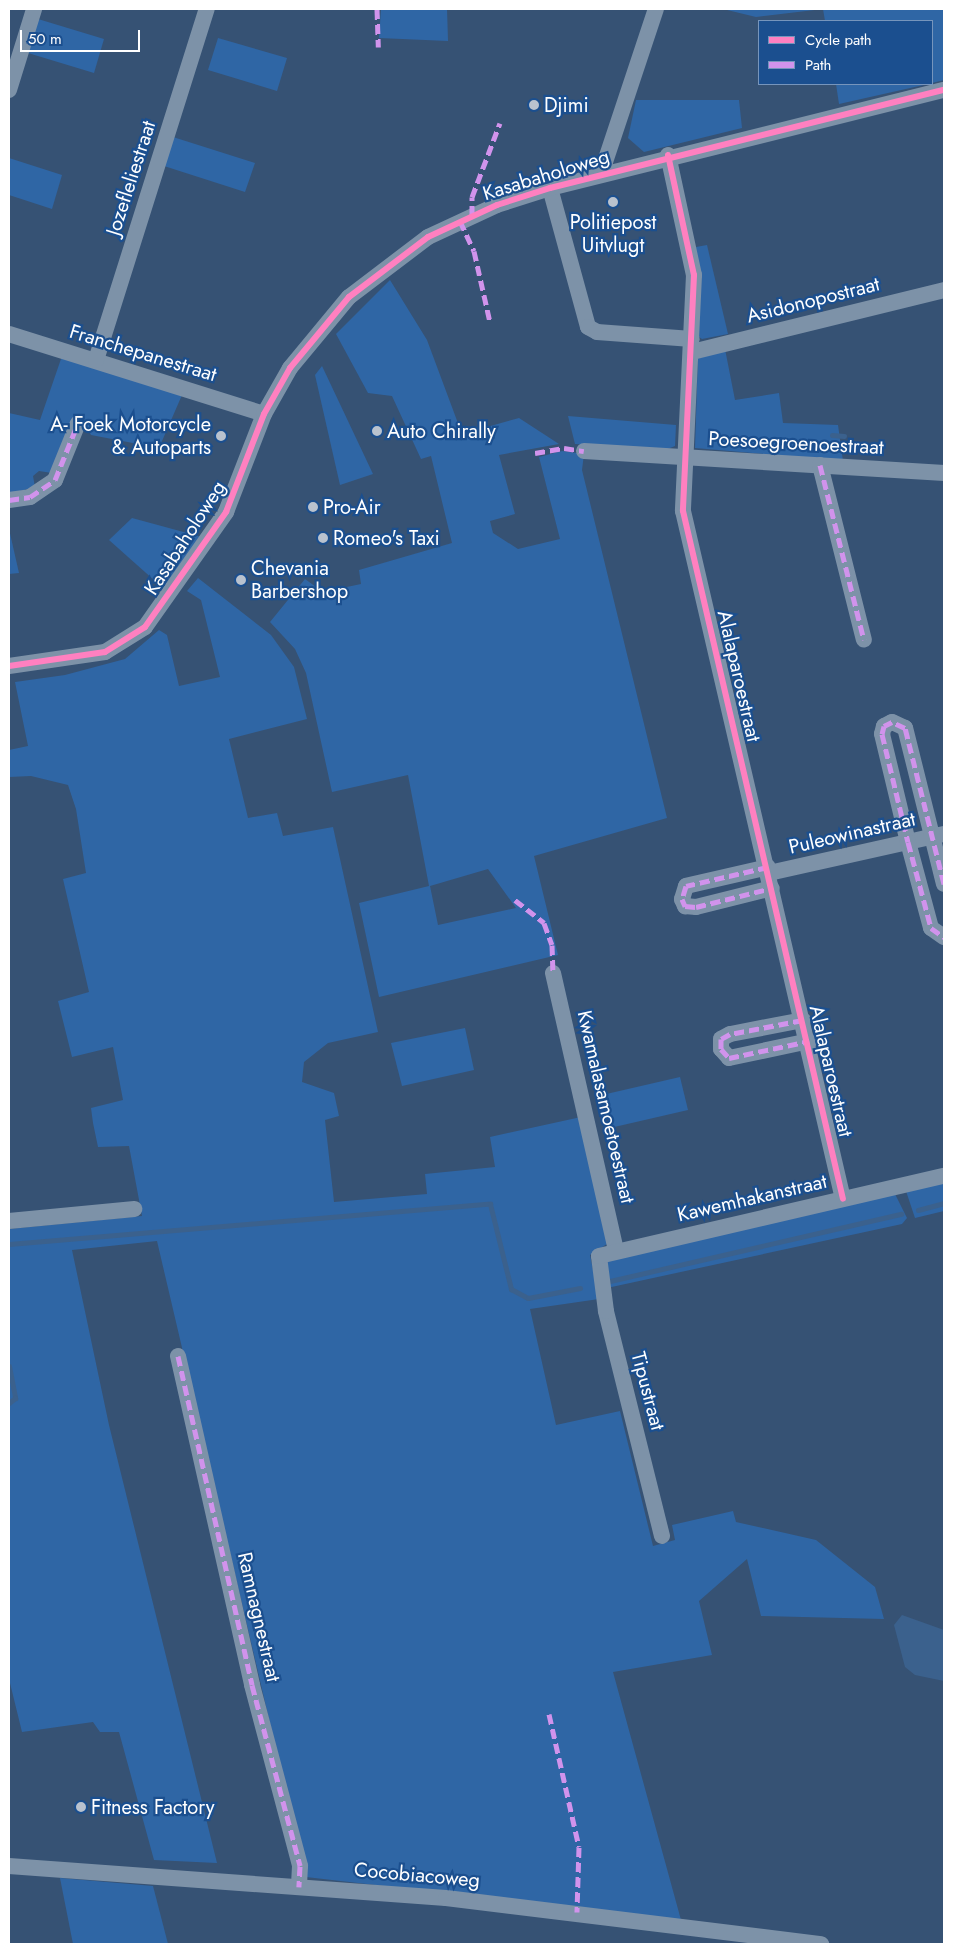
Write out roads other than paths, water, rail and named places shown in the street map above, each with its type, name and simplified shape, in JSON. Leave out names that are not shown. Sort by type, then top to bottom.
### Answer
[{"type":"street","points":[[9,90],[34,9]]},
{"type":"street","name":"Jozefleliestraat","points":[[96,360],[207,9]]},
{"type":"street","points":[[601,174],[656,9]]},
{"type":"street","name":"Kasabaholoweg","points":[[9,666],[105,652],[145,627],[226,512],[264,414],[323,324],[384,268],[472,215],[550,188],[668,155],[944,90]]},
{"type":"street","name":"Alalaparoestraat","points":[[668,155],[694,275],[692,345],[684,457],[683,511],[809,1041],[843,1199]]},
{"type":"street","name":"Asidonopostraat","points":[[550,188],[588,327],[597,332],[692,345],[944,290]]},
{"type":"street","name":"Franchepanestraat","points":[[9,334],[264,414]]},
{"type":"street","points":[[9,500],[30,497],[55,480],[78,423]]},
{"type":"street","name":"Poesoegroenoestraat","points":[[584,451],[944,473]]},
{"type":"street","points":[[820,465],[864,640]]},
{"type":"street","points":[[944,884],[938,836],[905,728],[892,722],[884,726],[882,734],[908,842],[931,928],[944,936]]},
{"type":"street","name":"Puleowinastraat","points":[[770,876],[938,836]]},
{"type":"street","name":"Kwamalasamoetoestraat","points":[[554,972],[616,1250]]},
{"type":"street","points":[[803,1020],[730,1034],[721,1040],[721,1049],[730,1058],[809,1041]]},
{"type":"street","name":"Kawemhakanstraat","points":[[599,1256],[616,1250],[944,1176]]},
{"type":"street","points":[[9,1221],[134,1209]]},
{"type":"street","name":"Tipustraat","points":[[599,1256],[606,1311],[662,1536]]},
{"type":"street","name":"Ramnagnestraat","points":[[178,1356],[252,1685],[300,1866],[299,1887]]},
{"type":"street","name":"Cocobiacoweg","points":[[9,1866],[446,1898],[738,1940],[821,1944]]},
{"type":"waterway","points":[[832,435],[844,436]]},
{"type":"waterway","points":[[918,1210],[944,1203]]},
{"type":"waterway","points":[[9,1244],[490,1204],[511,1289],[528,1298],[580,1288]]},
{"type":"waterway","points":[[610,1281],[901,1214]]},
{"type":"waterway","points":[[9,1366],[15,1398],[9,1403]]},
{"type":"place","name":"Djimi","points":[[534,105]]},
{"type":"place","name":"Politiepost Uitvlugt","points":[[613,202]]},
{"type":"place","name":"Auto Chirally","points":[[377,431]]},
{"type":"place","name":"A- Foek Motorcycle & Autoparts","points":[[221,436]]},
{"type":"place","name":"Pro-Air","points":[[313,507]]},
{"type":"place","name":"Romeo's Taxi","points":[[323,538]]},
{"type":"place","name":"Chevania Barbershop","points":[[241,580]]},
{"type":"place","name":"Fitness Factory","points":[[81,1807]]}]
